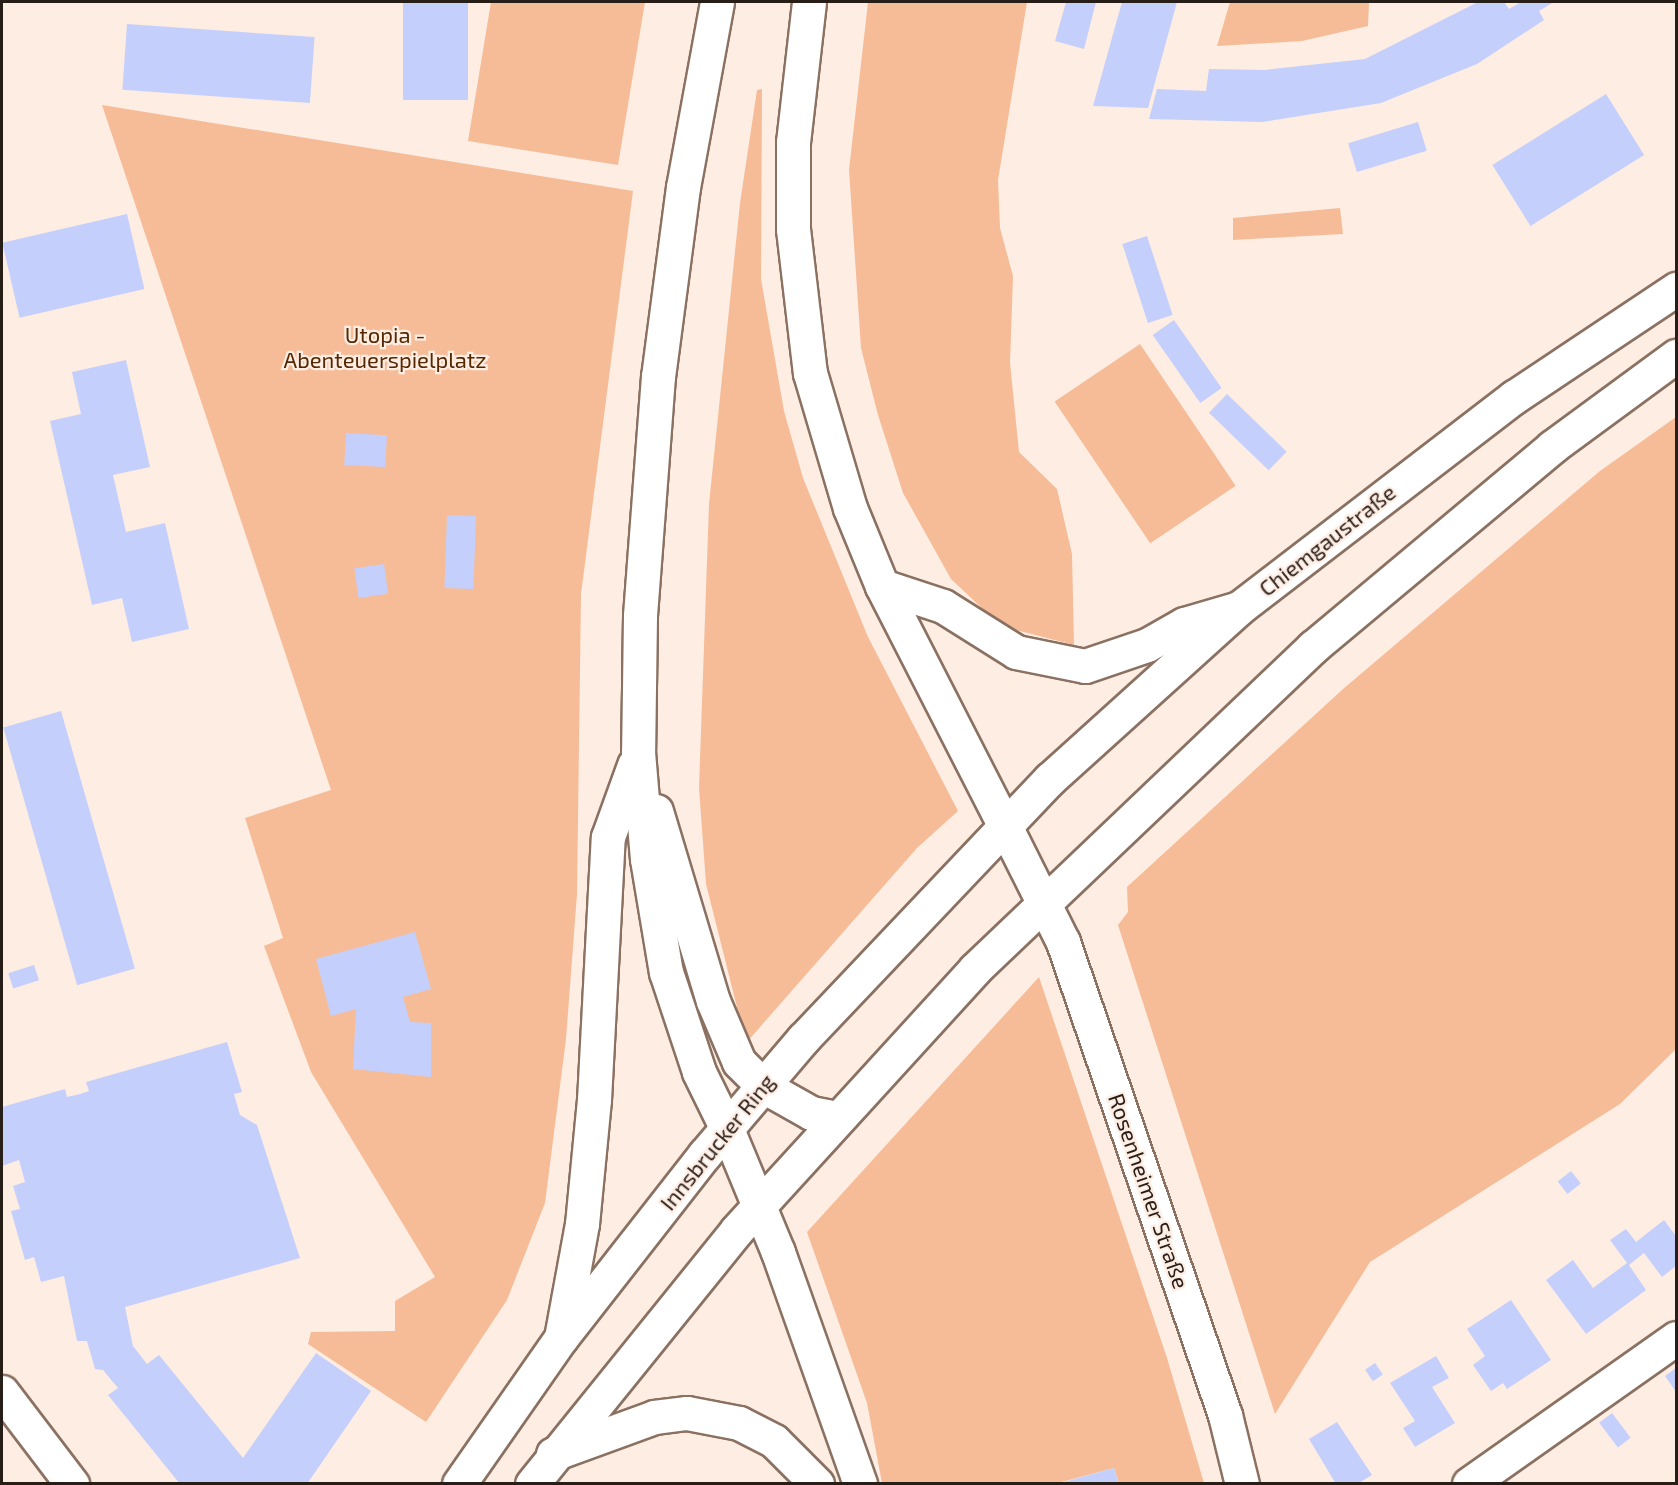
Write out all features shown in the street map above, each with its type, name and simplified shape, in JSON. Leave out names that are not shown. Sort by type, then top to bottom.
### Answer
[{"type":"main road","points":[[717,2],[683,187],[658,376],[640,616],[638,752],[647,859],[666,972],[699,1072],[760,1206],[860,1484]]},
{"type":"main road","name":"Rosenheimer Straße","points":[[809,2],[793,142],[800,308],[826,437],[882,586],[1046,901],[1221,1404],[1242,1484]]},
{"type":"main road","name":"Chiemgaustraße","points":[[1004,824],[1239,608],[1514,397],[1677,289]]},
{"type":"main road","points":[[532,1484],[552,1455],[760,1206],[836,1119],[1046,901],[1313,647],[1552,447],[1677,356]]},
{"type":"main road","points":[[882,586],[943,606],[1016,652],[1085,666],[1148,645],[1184,624],[1239,608]]},
{"type":"main road","points":[[638,752],[713,1001],[739,1062],[763,1086],[811,1113],[836,1119]]},
{"type":"main road","points":[[561,1338],[582,1224],[594,1100],[608,837],[638,752]]},
{"type":"main road","name":"Innsbrucker Ring","points":[[459,1484],[561,1338],[763,1086],[1004,824]]},
{"type":"main road","points":[[1469,1484],[1677,1338]]},
{"type":"main road","points":[[2,1392],[72,1484]]},
{"type":"main road","points":[[552,1455],[654,1417],[687,1413],[740,1422],[774,1441],[817,1484]]},
{"type":"green space","points":[[491,2],[645,2],[618,165],[468,141]]},
{"type":"green space","points":[[868,2],[1027,2],[998,180],[1000,228],[1013,276],[1010,363],[1019,452],[1057,489],[1072,554],[1074,645],[1001,626],[951,579],[903,493],[878,415],[861,348],[849,170]]},
{"type":"green space","points":[[1230,2],[1369,2],[1368,26],[1302,41],[1217,46]]},
{"type":"green space","points":[[762,89],[761,279],[784,411],[803,478],[868,637],[958,811],[917,848],[746,1043],[706,884],[699,788],[709,504],[740,203],[757,90]]},
{"type":"green space","name":"Utopia - Abenteuerspielplatz","points":[[102,105],[633,191],[581,594],[577,894],[566,1039],[545,1203],[507,1300],[426,1422],[308,1344],[311,1332],[395,1331],[395,1301],[435,1277],[311,1072],[264,946],[283,938],[245,818],[331,790]]},
{"type":"green space","points":[[1340,208],[1343,234],[1233,240],[1233,218]]},
{"type":"green space","points":[[1140,344],[1236,486],[1150,543],[1055,402]]},
{"type":"green space","points":[[1676,417],[1676,1049],[1620,1104],[1370,1262],[1275,1414],[1118,925],[1128,912],[1127,887],[1343,689],[1600,471]]},
{"type":"green space","points":[[1039,977],[1167,1358],[1204,1483],[1119,1483],[1114,1468],[1058,1483],[882,1483],[867,1403],[807,1232]]},
{"type":"building","points":[[403,2],[468,2],[468,100],[403,100]]},
{"type":"building","points":[[1066,2],[1096,2],[1084,49],[1055,41]]},
{"type":"building","points":[[1122,2],[1177,2],[1148,108],[1093,106]]},
{"type":"building","points":[[1478,2],[1504,2],[1509,9],[1521,2],[1554,2],[1539,11],[1544,20],[1477,64],[1381,103],[1263,122],[1149,119],[1157,89],[1206,91],[1209,69],[1264,70],[1365,59]]},
{"type":"building","points":[[127,24],[315,37],[310,103],[122,90]]},
{"type":"building","points":[[1606,94],[1644,155],[1531,226],[1492,165]]},
{"type":"building","points":[[1418,122],[1427,151],[1357,172],[1348,143]]},
{"type":"building","points":[[127,214],[144,289],[20,318],[2,243]]},
{"type":"building","points":[[1147,236],[1173,315],[1148,323],[1122,244]]},
{"type":"building","points":[[1174,320],[1222,388],[1200,403],[1153,335]]},
{"type":"building","points":[[126,360],[150,467],[113,475],[126,532],[165,523],[189,629],[132,642],[122,598],[92,605],[50,421],[81,414],[72,372]]},
{"type":"building","points":[[1227,394],[1287,452],[1269,470],[1209,413]]},
{"type":"building","points":[[346,433],[387,435],[385,467],[344,465]]},
{"type":"building","points":[[447,515],[476,516],[473,589],[444,588]]},
{"type":"building","points":[[384,564],[388,594],[358,598],[354,568]]},
{"type":"building","points":[[61,711],[135,969],[77,985],[3,728]]},
{"type":"building","points":[[415,932],[431,989],[403,997],[410,1022],[431,1023],[431,1077],[353,1069],[356,1009],[331,1016],[316,959]]},
{"type":"building","points":[[34,965],[39,980],[13,989],[8,973]]},
{"type":"building","points":[[227,1042],[242,1092],[234,1094],[240,1115],[257,1125],[300,1258],[125,1307],[133,1346],[147,1364],[159,1355],[243,1458],[316,1353],[371,1391],[307,1484],[180,1484],[108,1395],[118,1388],[103,1370],[95,1369],[87,1341],[77,1341],[64,1276],[41,1282],[34,1257],[25,1260],[11,1211],[20,1209],[13,1186],[25,1182],[19,1160],[2,1166],[2,1107],[65,1089],[67,1097],[80,1094],[89,1091],[86,1082]]},
{"type":"building","points":[[1571,1171],[1581,1184],[1567,1194],[1558,1181]]},
{"type":"building","points":[[1664,1220],[1676,1236],[1676,1266],[1662,1277],[1644,1253],[1629,1265],[1646,1290],[1586,1334],[1546,1280],[1573,1260],[1593,1288],[1627,1263],[1610,1240],[1626,1229],[1636,1242]]},
{"type":"building","points":[[1511,1300],[1551,1360],[1507,1389],[1503,1383],[1491,1391],[1473,1365],[1485,1356],[1467,1329]]},
{"type":"building","points":[[1436,1356],[1449,1378],[1432,1387],[1455,1423],[1415,1447],[1403,1428],[1415,1421],[1390,1383]]},
{"type":"building","points":[[1375,1363],[1383,1375],[1373,1381],[1365,1370]]},
{"type":"building","points":[[1676,1368],[1676,1392],[1665,1376]]},
{"type":"building","points":[[1612,1413],[1631,1438],[1618,1447],[1599,1423]]},
{"type":"building","points":[[1337,1422],[1372,1475],[1357,1484],[1336,1484],[1309,1439]]},
{"type":"building","points":[[1114,1468],[1119,1484],[1060,1484],[1060,1483]]}]
